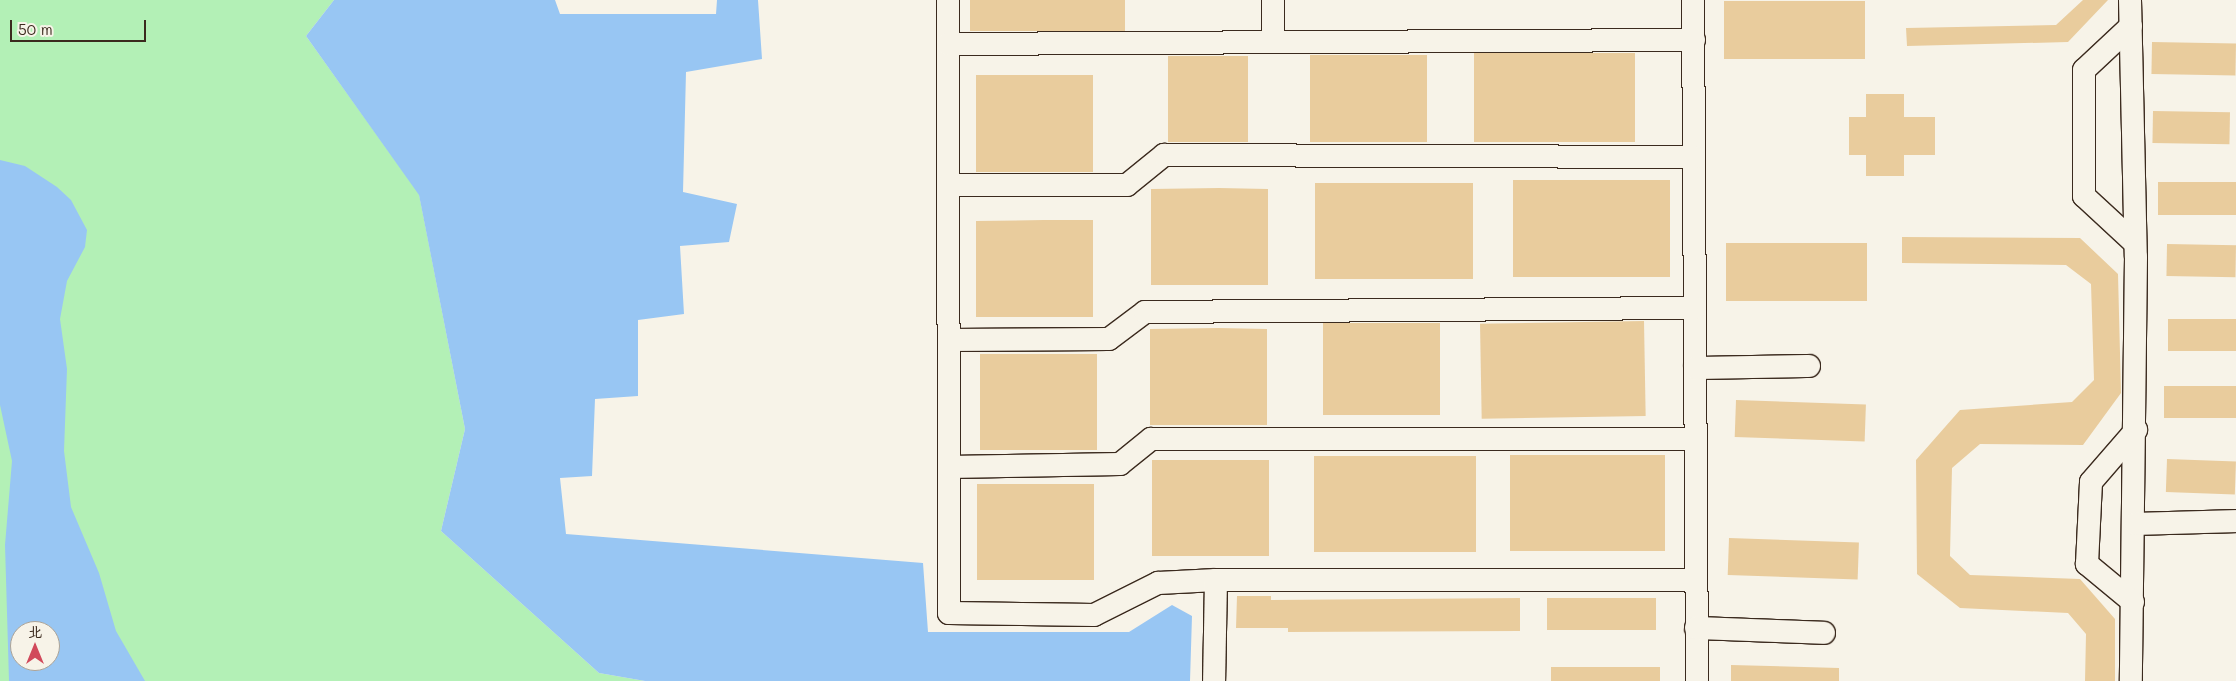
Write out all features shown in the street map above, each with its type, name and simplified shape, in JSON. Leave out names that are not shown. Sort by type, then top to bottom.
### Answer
[{"type":"street","points":[[948,0],[949,613],[1094,615],[1158,583],[1216,580],[1696,580]]},
{"type":"street","points":[[1273,42],[1274,0]]},
{"type":"street","points":[[1693,0],[1697,681]]},
{"type":"street","points":[[2130,0],[2136,243],[2136,524],[2130,681]]},
{"type":"street","points":[[2130,26],[2084,70],[2084,196],[2136,243]]},
{"type":"street","points":[[948,44],[1694,40]]},
{"type":"street","points":[[948,185],[1127,185],[1164,155],[1694,157]]},
{"type":"street","points":[[949,340],[1108,339],[1145,312],[1695,308]]},
{"type":"street","points":[[1695,368],[1809,366]]},
{"type":"street","points":[[2133,602],[2086,564],[2091,482],[2136,430]]},
{"type":"street","points":[[949,467],[1120,464],[1151,439],[1696,439]]},
{"type":"street","points":[[2136,524],[2236,521]]},
{"type":"street","points":[[1214,681],[1216,580]]},
{"type":"street","points":[[1696,628],[1824,633]]},
{"type":"green space","points":[[0,0],[334,0],[306,36],[419,194],[465,429],[441,531],[599,673],[645,681],[0,681]]},
{"type":"water","points":[[334,0],[555,0],[560,14],[716,14],[717,0],[758,0],[762,59],[686,72],[683,192],[737,204],[729,242],[680,246],[684,314],[638,320],[638,396],[595,399],[592,476],[560,478],[566,534],[923,563],[928,632],[1129,632],[1172,605],[1192,616],[1190,681],[645,681],[599,673],[441,531],[465,429],[419,195],[306,36]]},
{"type":"water","points":[[0,160],[25,166],[57,187],[71,200],[87,230],[85,247],[67,281],[60,319],[67,369],[64,451],[71,507],[99,573],[116,631],[145,681],[9,681],[5,545],[12,461],[0,405]]},
{"type":"building","points":[[970,0],[1125,0],[1125,31],[970,31]]},
{"type":"building","points":[[2083,0],[2108,0],[2068,42],[1907,46],[1906,28],[2056,25]]},
{"type":"building","points":[[1724,1],[1865,1],[1865,59],[1724,59]]},
{"type":"building","points":[[2152,42],[2236,43],[2235,75],[2151,74]]},
{"type":"building","points":[[1474,53],[1635,53],[1635,142],[1474,142]]},
{"type":"building","points":[[1310,55],[1427,55],[1427,142],[1310,142]]},
{"type":"building","points":[[1168,56],[1248,56],[1248,142],[1168,142]]},
{"type":"building","points":[[976,75],[1093,75],[1093,172],[976,172]]},
{"type":"building","points":[[1866,94],[1904,94],[1904,117],[1935,117],[1935,155],[1904,155],[1904,176],[1866,176],[1866,155],[1849,155],[1849,117],[1866,117]]},
{"type":"building","points":[[2153,111],[2230,112],[2229,144],[2152,143]]},
{"type":"building","points":[[1513,180],[1670,180],[1670,277],[1513,277]]},
{"type":"building","points":[[2158,182],[2236,182],[2236,215],[2158,215]]},
{"type":"building","points":[[1315,183],[1473,183],[1473,279],[1315,279]]},
{"type":"building","points":[[1151,189],[1268,189],[1268,285],[1151,285]]},
{"type":"building","points":[[1093,220],[1093,317],[976,317],[976,221]]},
{"type":"building","points":[[1902,237],[2080,238],[2118,274],[2121,393],[2083,445],[1980,444],[1952,468],[1950,556],[1970,575],[2080,579],[2115,619],[2115,681],[2085,681],[2086,634],[2068,613],[1960,608],[1917,574],[1916,460],[1960,410],[2072,402],[2094,380],[2091,284],[2066,265],[1902,263]]},
{"type":"building","points":[[1726,243],[1867,243],[1867,301],[1726,301]]},
{"type":"building","points":[[2167,244],[2236,245],[2235,277],[2166,276]]},
{"type":"building","points":[[2168,319],[2236,319],[2236,351],[2168,351]]},
{"type":"building","points":[[1644,321],[1646,416],[1482,419],[1480,324]]},
{"type":"building","points":[[1323,323],[1440,323],[1440,415],[1323,415]]},
{"type":"building","points":[[1150,329],[1267,329],[1267,425],[1150,425]]},
{"type":"building","points":[[980,354],[1097,354],[1097,450],[980,450]]},
{"type":"building","points":[[2164,386],[2236,386],[2236,418],[2164,418]]},
{"type":"building","points":[[1736,400],[1866,405],[1865,442],[1735,437]]},
{"type":"building","points":[[1510,455],[1665,455],[1665,551],[1510,551]]},
{"type":"building","points":[[1314,456],[1476,456],[1476,552],[1314,552]]},
{"type":"building","points":[[2167,459],[2236,461],[2235,494],[2166,492]]},
{"type":"building","points":[[1152,460],[1269,460],[1269,556],[1152,556]]},
{"type":"building","points":[[977,484],[1094,484],[1094,580],[977,580]]},
{"type":"building","points":[[1729,538],[1859,543],[1858,580],[1728,575]]},
{"type":"building","points":[[1237,596],[1271,596],[1271,600],[1520,598],[1520,631],[1288,632],[1288,628],[1236,628]]},
{"type":"building","points":[[1547,598],[1656,598],[1656,630],[1547,630]]},
{"type":"building","points":[[1731,665],[1839,668],[1839,681],[1731,681]]},
{"type":"building","points":[[1551,667],[1660,667],[1660,681],[1551,681]]}]
